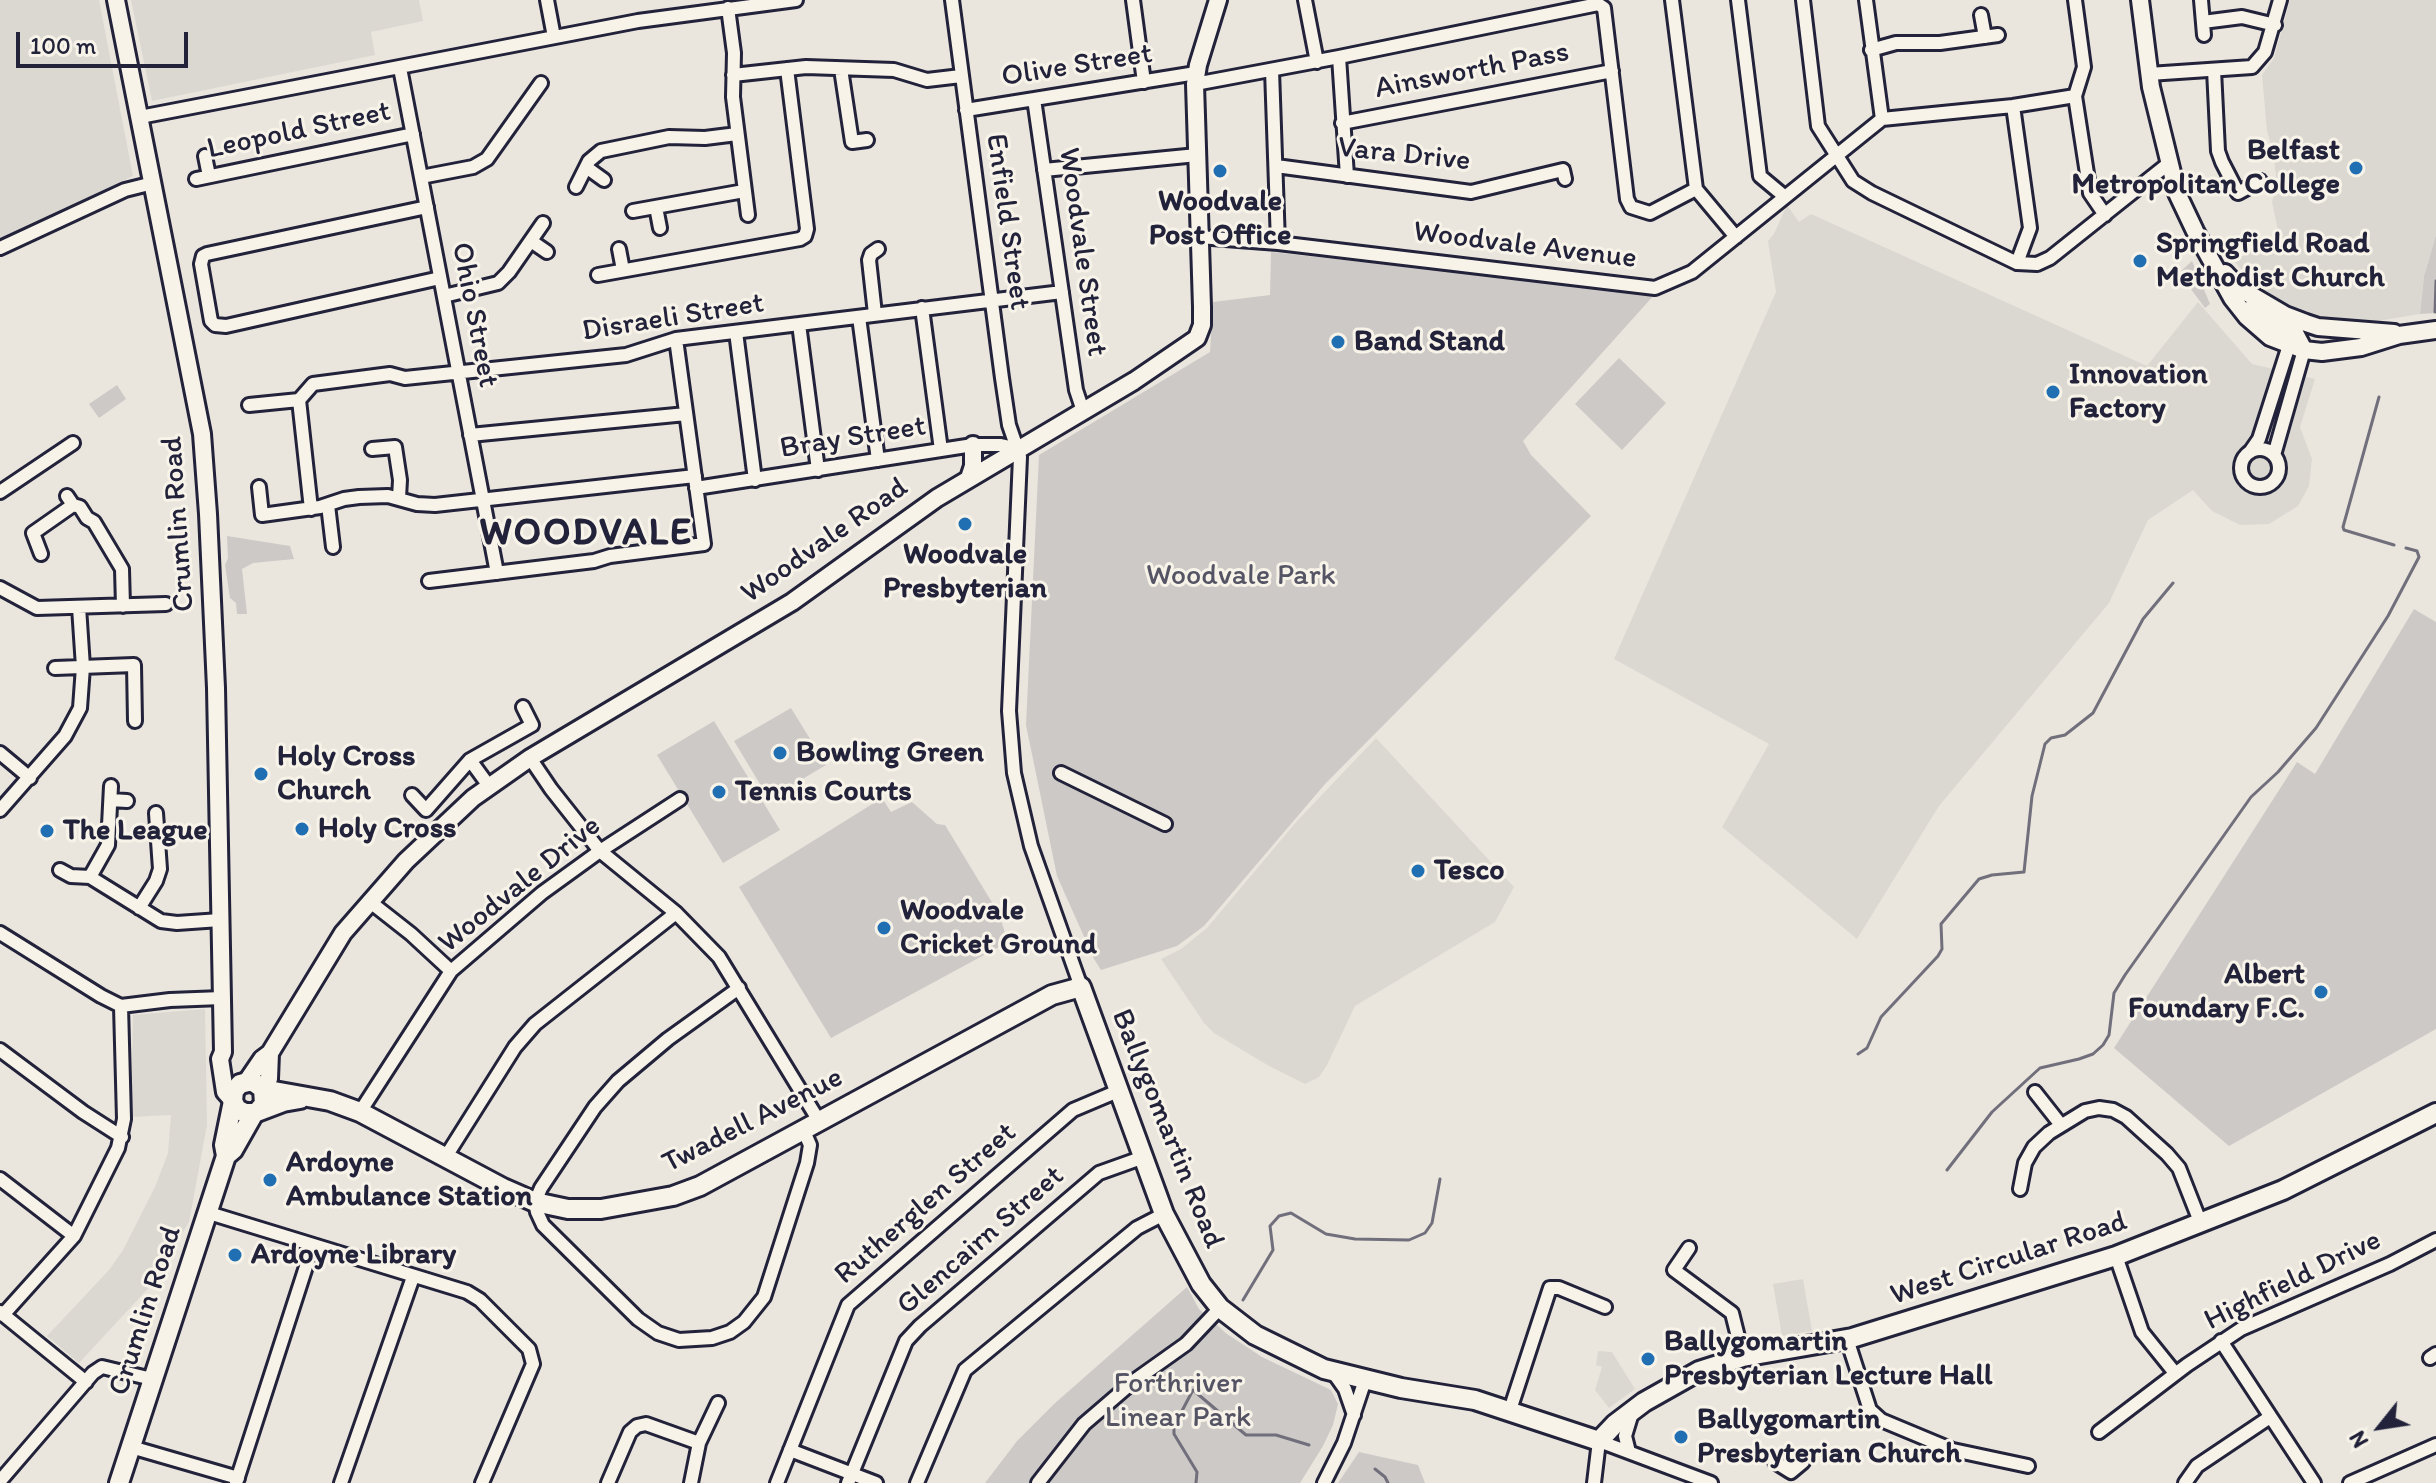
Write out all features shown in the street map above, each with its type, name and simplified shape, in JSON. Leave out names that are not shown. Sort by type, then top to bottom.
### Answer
[{"type":"highway","name":"Ballygomartin Road","points":[[1081,987],[1164,1214],[1201,1284],[1220,1308],[1255,1335],[1291,1355],[1333,1372],[1475,1400],[1599,1441]]},
{"type":"highway","name":"Twadell Avenue","points":[[249,1089],[330,1101],[360,1112],[535,1202],[568,1209],[601,1209],[673,1196],[700,1186],[1052,995],[1081,987]]},
{"type":"highway","name":"Crumlin Road","points":[[119,1483],[209,1213],[226,1156],[224,1145],[249,1089],[266,1099],[226,1156]]},
{"type":"highway","points":[[249,1089],[241,1112],[256,1112]]},
{"type":"highway","name":"Twadell Avenue","points":[[256,1112],[306,1098]]},
{"type":"highway","name":"West Circular Road","points":[[1599,1441],[1633,1410],[1682,1379],[1717,1364],[1847,1339],[2116,1256],[2308,1178],[2436,1113]]},
{"type":"main road","name":"Crumlin Road","points":[[116,0],[202,434],[215,645],[223,1052],[249,1089]]},
{"type":"main road","name":"Woodvale Road","points":[[249,1089],[262,1059],[270,1053],[328,954],[369,901],[435,832],[489,786],[530,758],[792,602],[969,478],[1083,411],[1197,338],[1202,325],[1196,78],[1218,0]]},
{"type":"main road","points":[[2140,0],[2149,74],[2168,164],[2177,193],[2232,298],[2247,317],[2270,337],[2297,337],[2318,327],[2399,335]]},
{"type":"main road","points":[[2210,258],[2239,288],[2297,337],[2330,353],[2399,335],[2436,330]]},
{"type":"main road","points":[[969,478],[973,466],[973,445]]},
{"type":"street","points":[[547,0],[554,37]]},
{"type":"street","points":[[140,117],[554,37],[796,0]]},
{"type":"street","name":"Enfield Street","points":[[952,0],[1009,425],[1019,449]]},
{"type":"street","points":[[1133,0],[1144,82]]},
{"type":"street","points":[[1305,0],[1317,62]]},
{"type":"street","points":[[1672,0],[1696,189],[1736,237]]},
{"type":"street","points":[[1738,0],[1760,176],[1784,196]]},
{"type":"street","points":[[1803,0],[1818,126],[1853,181],[2017,263],[2037,264],[2050,258],[2168,164]]},
{"type":"street","points":[[1866,0],[1882,119],[2013,106],[2075,96]]},
{"type":"street","points":[[2075,0],[2084,67],[2075,96],[2090,193],[2105,215]]},
{"type":"street","points":[[2201,0],[2204,28],[2242,17],[2275,25]]},
{"type":"street","points":[[2149,74],[2252,67],[2265,52],[2280,0]]},
{"type":"street","name":"Olive Street","points":[[966,110],[1144,82],[1272,70],[1562,6],[1598,4],[1604,8],[1612,71]]},
{"type":"street","points":[[728,8],[734,53],[737,134],[748,215]]},
{"type":"street","points":[[1871,50],[1896,43],[1940,43],[1992,36],[1981,15]]},
{"type":"street","points":[[1339,57],[1347,176]]},
{"type":"street","points":[[733,75],[806,67],[894,70],[927,80],[961,76]]},
{"type":"street","name":"Ohio Street","points":[[400,68],[497,573]]},
{"type":"street","points":[[598,275],[805,236],[807,229],[787,69]]},
{"type":"street","points":[[841,69],[852,142],[867,140]]},
{"type":"street","points":[[1272,70],[1278,243]]},
{"type":"street","points":[[2214,70],[2218,151],[2222,162],[2238,193],[2260,181]]},
{"type":"street","points":[[1612,71],[1627,199],[1631,207],[1650,213],[1696,189]]},
{"type":"street","name":"Ainsworth Pass","points":[[1342,123],[1612,71]]},
{"type":"street","points":[[421,177],[480,165],[492,153],[519,102],[541,83]]},
{"type":"street","name":"Woodvale Street","points":[[1034,99],[1076,390],[1083,411]]},
{"type":"street","points":[[2013,106],[2030,228],[2017,263]]},
{"type":"street","name":"Woodvale Avenue","points":[[1199,237],[1278,243],[1655,288],[1692,272],[1882,119]]},
{"type":"street","name":"Leopold Street","points":[[205,156],[202,178],[413,134]]},
{"type":"street","points":[[576,187],[595,155],[612,148],[669,137],[705,138],[737,134]]},
{"type":"street","points":[[1044,170],[1197,155]]},
{"type":"street","name":"Vara Drive","points":[[1276,166],[1471,192],[1563,170],[1565,179]]},
{"type":"street","points":[[586,167],[604,180]]},
{"type":"street","points":[[0,248],[125,190],[153,183]]},
{"type":"street","points":[[633,211],[744,191]]},
{"type":"street","points":[[427,207],[203,256],[201,264],[211,321],[220,327],[440,278]]},
{"type":"street","points":[[656,207],[660,228]]},
{"type":"street","points":[[444,296],[498,283],[543,223]]},
{"type":"street","points":[[531,241],[547,252]]},
{"type":"street","points":[[619,249],[623,270]]},
{"type":"street","points":[[875,314],[869,260],[878,249]]},
{"type":"street","name":"Disraeli Street","points":[[299,400],[313,384],[390,374],[405,378],[632,354],[676,339],[1062,292]]},
{"type":"street","points":[[922,308],[941,450]]},
{"type":"street","points":[[859,317],[878,460]]},
{"type":"street","points":[[799,324],[818,470]]},
{"type":"street","points":[[736,332],[755,480]]},
{"type":"street","points":[[2297,337],[2274,455],[2279,467],[2277,479],[2267,486],[2255,487],[2244,480],[2242,461],[2259,439],[2297,337]]},
{"type":"street","points":[[429,581],[704,544],[676,339]]},
{"type":"street","points":[[357,363],[358,378]]},
{"type":"street","points":[[249,405],[299,400],[311,509]]},
{"type":"street","points":[[470,435],[686,414]]},
{"type":"street","points":[[0,492],[73,443]]},
{"type":"street","name":"Bray Street","points":[[259,487],[262,515],[311,509],[359,497],[399,498],[427,505],[695,482],[755,480],[973,445],[1001,445],[1019,449]]},
{"type":"street","points":[[372,449],[395,447],[400,480],[399,498]]},
{"type":"street","name":"Ballygomartin Road","points":[[1019,449],[1009,711],[1011,743],[1019,801],[1031,846],[1081,987]]},
{"type":"street","points":[[2250,452],[2263,449],[2274,455]]},
{"type":"street","points":[[41,554],[33,533],[70,500],[94,522],[122,569],[123,606]]},
{"type":"street","points":[[328,505],[333,547]]},
{"type":"street","points":[[0,588],[37,608],[166,604]]},
{"type":"street","points":[[0,810],[65,736],[76,717],[82,699],[83,667],[79,607]]},
{"type":"street","points":[[55,668],[134,665],[135,721]]},
{"type":"street","points":[[412,795],[426,810],[470,760],[532,725],[523,707]]},
{"type":"street","points":[[0,753],[30,778]]},
{"type":"street","points":[[530,758],[600,851],[676,913],[719,957],[739,988],[811,1125],[807,1163],[764,1297],[754,1312],[730,1332],[712,1338],[679,1340],[658,1333],[638,1319],[543,1225],[535,1202],[541,1188],[595,1107],[618,1081],[668,1039],[739,988]]},
{"type":"street","points":[[470,760],[489,786]]},
{"type":"street","points":[[1061,773],[1165,824]]},
{"type":"street","points":[[87,878],[108,845],[111,786]]},
{"type":"street","name":"Woodvale Drive","points":[[360,1112],[451,971],[542,893],[680,799]]},
{"type":"street","points":[[111,800],[127,801]]},
{"type":"street","points":[[139,908],[156,881],[156,813]]},
{"type":"street","points":[[60,870],[71,876],[87,878],[161,921],[220,920]]},
{"type":"street","points":[[369,901],[451,971]]},
{"type":"street","points":[[445,1158],[515,1047],[535,1024],[676,913]]},
{"type":"street","points":[[0,933],[121,1006],[222,998]]},
{"type":"street","points":[[86,1382],[2,1313],[74,1236],[122,1137],[121,1006]]},
{"type":"street","points":[[0,1050],[122,1137]]},
{"type":"street","name":"Rutherglen Street","points":[[777,1483],[848,1305],[1073,1110],[1118,1091]]},
{"type":"street","points":[[2035,1092],[2061,1125]]},
{"type":"street","points":[[2020,1189],[2025,1163],[2034,1147],[2061,1125],[2085,1111],[2099,1108],[2113,1110],[2126,1117],[2179,1168],[2201,1224]]},
{"type":"street","name":"Glencairn Street","points":[[850,1478],[906,1341],[1099,1173],[1141,1158]]},
{"type":"street","points":[[0,1179],[74,1236]]},
{"type":"street","points":[[209,1213],[467,1292],[480,1300],[529,1349],[533,1364],[482,1483]]},
{"type":"street","points":[[917,1483],[965,1370],[1137,1228],[1164,1214]]},
{"type":"street","name":"Highfield Drive","points":[[2099,1432],[2175,1373],[2241,1329],[2390,1264],[2436,1240]]},
{"type":"street","points":[[131,1447],[237,1481],[313,1245]]},
{"type":"street","points":[[1689,1248],[1674,1270],[1732,1313],[1743,1357]]},
{"type":"street","points":[[2116,1256],[2142,1332],[2175,1373]]},
{"type":"street","points":[[341,1483],[413,1277]]},
{"type":"street","points":[[1510,1410],[1550,1288],[1559,1288],[1605,1307]]},
{"type":"street","points":[[1038,1483],[1084,1424],[1134,1381],[1186,1344],[1220,1308]]},
{"type":"street","points":[[1847,1339],[1870,1410],[1881,1420],[1953,1450],[2028,1466]]},
{"type":"street","points":[[2221,1341],[2314,1483]]},
{"type":"street","points":[[1,1480],[102,1367],[152,1379]]},
{"type":"street","points":[[1333,1372],[1342,1382],[1354,1415]]},
{"type":"street","points":[[1324,1483],[1344,1443],[1365,1380]]},
{"type":"street","points":[[691,1483],[699,1443],[715,1408],[727,1419]]},
{"type":"street","points":[[1629,1452],[1625,1436],[1633,1410]]},
{"type":"street","points":[[2185,1483],[2197,1466],[2270,1417]]},
{"type":"street","points":[[608,1483],[630,1432],[637,1426],[646,1424],[699,1443]]},
{"type":"street","points":[[1594,1483],[1599,1441]]},
{"type":"street","name":"Ballygomartin Road","points":[[1599,1441],[1711,1483]]},
{"type":"street","points":[[2350,1483],[2436,1445]]},
{"type":"street","points":[[790,1450],[850,1478],[876,1483]]},
{"type":"street","points":[[1775,1462],[1789,1477],[1803,1462]]},
{"type":"shaded area","points":[[0,0],[99,0],[133,176],[0,241]]},
{"type":"shaded area","points":[[131,0],[419,0],[423,21],[371,32],[375,55],[152,101]]},
{"type":"shaded area","name":"Belfast Metropolitan College","points":[[2290,0],[2436,0],[2436,235],[2424,276],[2420,314],[2378,321],[2341,321],[2319,317],[2291,309],[2261,293],[2234,261],[2279,235],[2272,202],[2277,184],[2267,131],[2262,75],[2274,58]]},
{"type":"shaded area","points":[[1787,205],[1799,222],[1811,214],[2147,366],[2198,302],[2252,364],[2315,379],[2300,427],[2312,459],[2309,486],[2298,506],[2269,524],[2240,525],[2212,511],[2193,490],[2148,520],[2109,603],[1939,806],[1857,939],[1722,827],[1769,744],[1614,659],[1776,292],[1768,241]]},
{"type":"shaded area","points":[[1376,738],[1514,887],[1495,922],[1355,1006],[1327,1065],[1319,1077],[1305,1084],[1214,1033],[1161,959],[1181,949],[1207,928],[1297,821]]},
{"type":"shaded area","points":[[205,1009],[207,1125],[189,1222],[155,1281],[79,1363],[47,1336],[109,1270],[123,1250],[155,1187],[168,1153],[171,1115],[131,1117],[133,1015]]},
{"type":"shaded area","points":[[1803,1279],[1812,1331],[1782,1336],[1773,1284]]},
{"type":"shaded area","points":[[1598,1351],[1612,1352],[1635,1389],[1609,1408],[1595,1390],[1602,1367],[1596,1365]]},
{"type":"green space","points":[[2436,235],[2436,313],[2420,314],[2424,276]]},
{"type":"green space","name":"Woodvale Park","points":[[1271,252],[1655,294],[1523,441],[1531,455],[1591,516],[1325,784],[1204,926],[1177,946],[1101,970],[1057,876],[1026,725],[1039,455],[1210,352],[1213,302],[1270,295]]},
{"type":"green space","points":[[2192,261],[2210,304],[2205,308],[2179,273]]},
{"type":"green space","points":[[1619,358],[1666,403],[1622,450],[1575,404]]},
{"type":"green space","points":[[117,385],[126,399],[99,418],[89,404]]},
{"type":"green space","points":[[227,536],[290,546],[294,559],[253,563],[242,569],[247,614],[237,614],[236,603],[230,598],[225,565],[228,558]]},
{"type":"green space","points":[[2414,609],[2436,622],[2436,1029],[2229,1146],[2114,1048],[2297,762],[2315,774]]},
{"type":"green space","name":"Bowling Green","points":[[791,708],[826,765],[769,799],[734,741]]},
{"type":"green space","name":"Tennis Courts","points":[[714,721],[780,830],[723,863],[657,755]]},
{"type":"green space","name":"Woodvale Cricket Ground","points":[[882,798],[891,812],[912,802],[937,824],[945,825],[999,914],[1008,942],[831,1038],[739,887]]},
{"type":"green space","name":"Forthriver Linear Park","points":[[1187,1287],[1199,1309],[1227,1334],[1262,1357],[1331,1390],[1338,1404],[1333,1425],[1300,1483],[985,1483],[1017,1441],[1054,1404]]},
{"type":"green space","points":[[1359,1452],[1418,1465],[1425,1483],[1338,1483]]},
{"type":"waterway","points":[[2435,312],[2436,281]]},
{"type":"waterway","points":[[2379,397],[2343,527],[2344,530],[2394,545]]},
{"type":"waterway","points":[[1947,1170],[1992,1112],[2040,1068],[2093,1054],[2103,1045],[2109,1035],[2114,993],[2125,975],[2251,797],[2278,772],[2316,728],[2388,616],[2419,557],[2417,551],[2406,548]]},
{"type":"waterway","points":[[1858,1054],[1867,1048],[1881,1017],[1938,956],[1942,949],[1941,924],[1979,879],[2024,872],[2032,796],[2045,744],[2051,738],[2065,735],[2093,713],[2143,619],[2173,583]]},
{"type":"waterway","points":[[1243,1300],[1273,1250],[1270,1226],[1279,1216],[1291,1213],[1326,1234],[1355,1239],[1409,1240],[1425,1233],[1432,1223],[1440,1179]]},
{"type":"waterway","points":[[1196,1483],[1197,1472],[1174,1434],[1174,1426],[1193,1390],[1246,1435],[1276,1435],[1309,1445]]},
{"type":"waterway","points":[[1375,1469],[1388,1483]]},
{"type":"place","name":"Belfast Metropolitan College","points":[[2356,168]]},
{"type":"place","name":"Woodvale Post Office","points":[[1220,171]]},
{"type":"place","name":"Springfield Road Methodist Church","points":[[2140,261]]},
{"type":"place","name":"Band Stand","points":[[1338,342]]},
{"type":"place","name":"Innovation Factory","points":[[2053,392]]},
{"type":"place","name":"Woodvale Presbyterian","points":[[965,524]]},
{"type":"place","name":"Bowling Green","points":[[780,753]]},
{"type":"place","name":"Holy Cross Church","points":[[261,774]]},
{"type":"place","name":"Tennis Courts","points":[[719,792]]},
{"type":"place","name":"Holy Cross","points":[[302,829]]},
{"type":"place","name":"The League","points":[[47,831]]},
{"type":"place","name":"Tesco","points":[[1418,871]]},
{"type":"place","name":"Woodvale Cricket Ground","points":[[884,928]]},
{"type":"place","name":"Albert Foundary F.C.","points":[[2321,992]]},
{"type":"place","name":"Ardoyne Ambulance Station","points":[[270,1180]]},
{"type":"place","name":"Ardoyne Library","points":[[235,1255]]},
{"type":"place","name":"Ballygomartin Presbyterian Lecture Hall","points":[[1648,1359]]},
{"type":"place","name":"Ballygomartin Presbyterian Church","points":[[1681,1437]]},
{"type":"district","name":"WOODVALE","points":[[586,534]]}]
